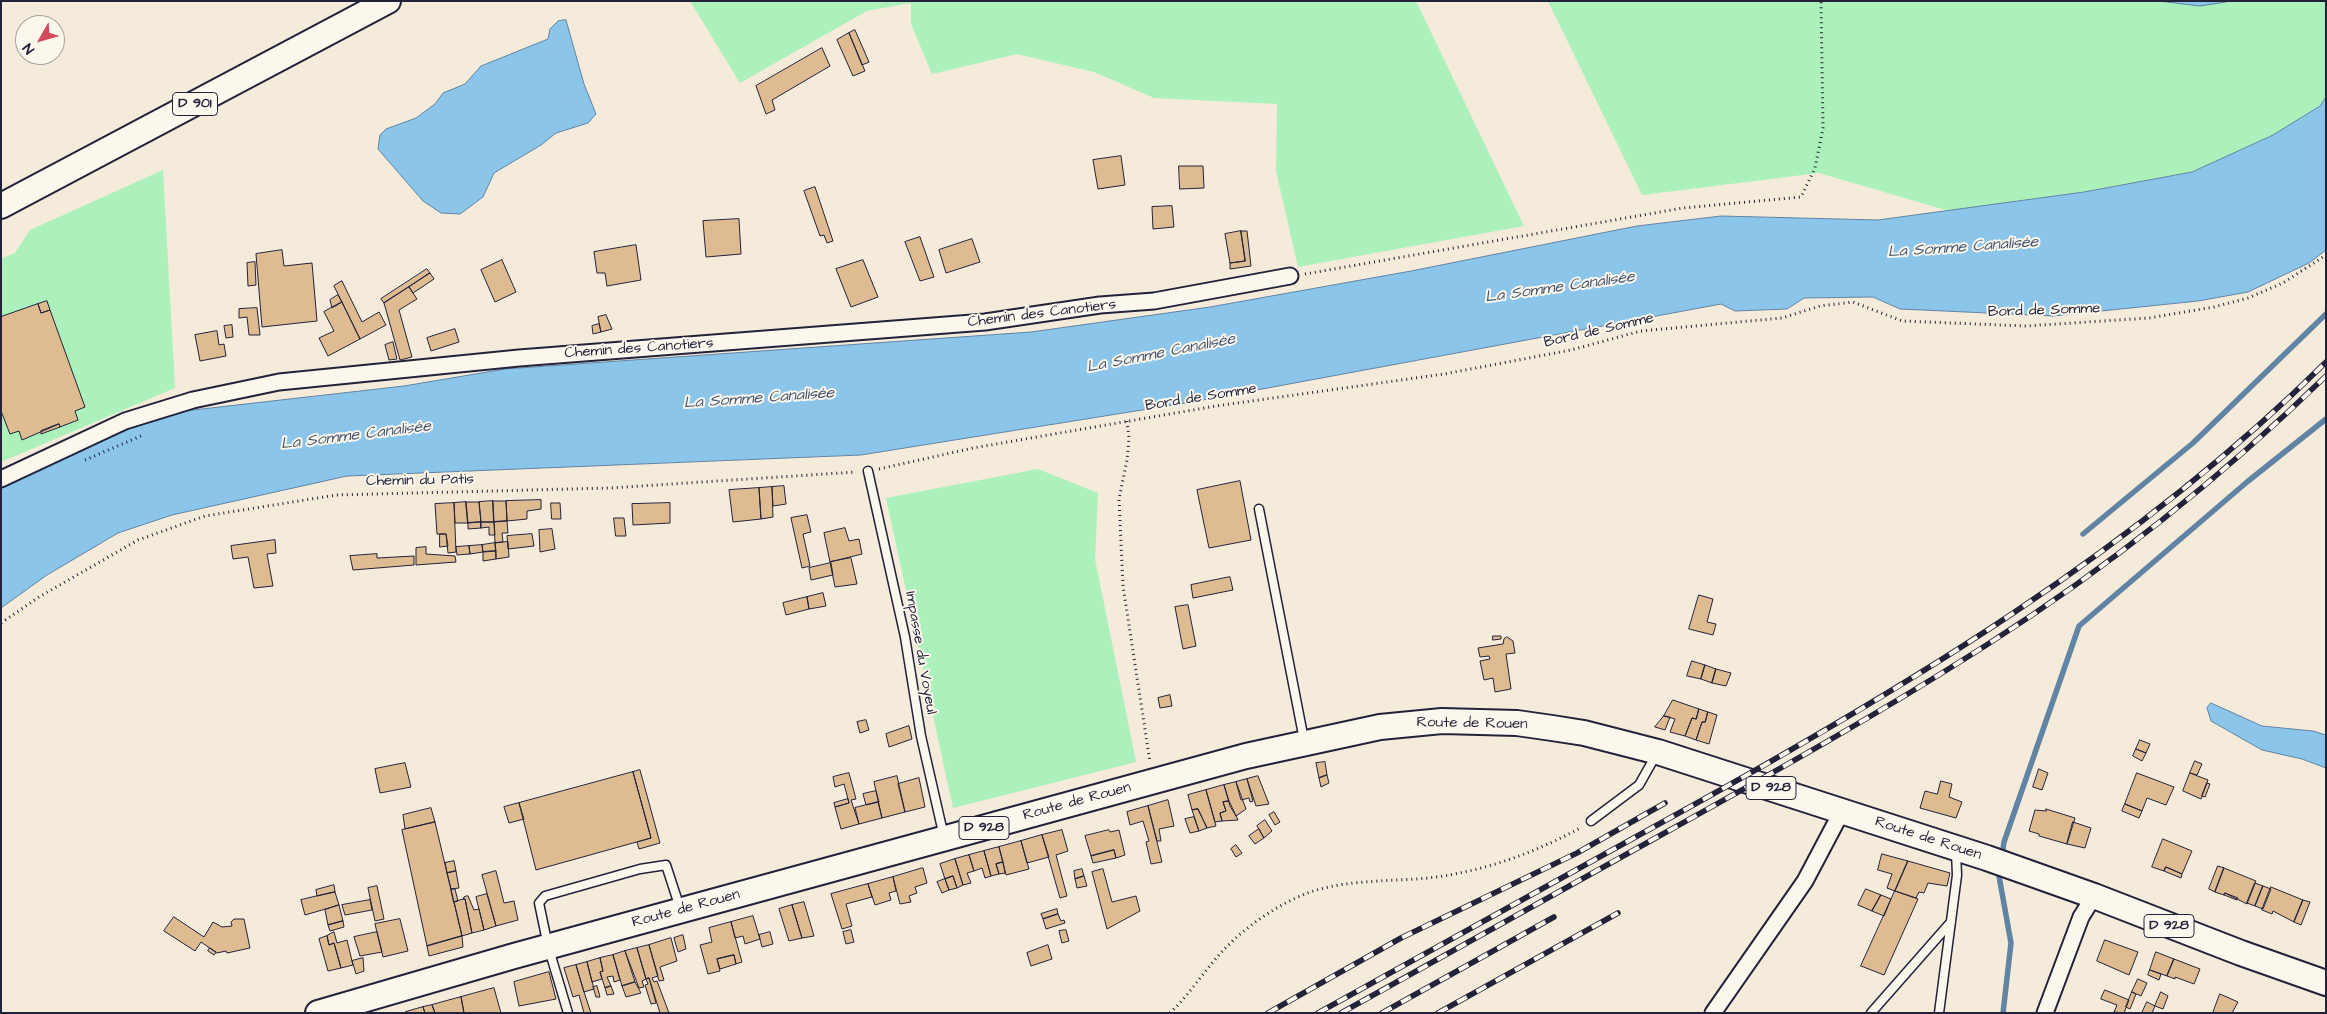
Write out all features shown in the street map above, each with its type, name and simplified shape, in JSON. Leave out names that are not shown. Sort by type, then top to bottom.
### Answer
[{"type":"main road","name":"D 901","points":[[1,206],[388,1]]},
{"type":"main road","name":"Route de Rouen","points":[[318,1013],[548,946],[1153,781],[1304,742],[1399,724],[1472,721],[1517,723],[1584,733],[1658,752],[1987,858],[2094,896]]},
{"type":"main road","name":"D 928","points":[[2094,896],[2190,934],[2326,983]]},
{"type":"street","name":"Chemin des Canotiers","points":[[1,479],[125,421],[193,400],[279,382],[519,358],[985,322],[1100,305],[1154,301],[1290,276]]},
{"type":"street","points":[[1713,1013],[1805,881],[1842,811]]},
{"type":"street","points":[[2045,1013],[2081,917],[2094,896]]},
{"type":"lane","name":"Impasse du Voyeul","points":[[868,471],[905,637],[921,736],[945,839]]},
{"type":"lane","points":[[1259,509],[1304,742]]},
{"type":"lane","points":[[1591,822],[1639,784],[1658,752]]},
{"type":"lane","points":[[1939,1013],[1957,875],[1956,848]]},
{"type":"lane","points":[[568,1013],[548,946],[539,903],[545,896],[628,872],[666,865],[681,910]]},
{"type":"lane","points":[[1872,1013],[1951,922]]},
{"type":"path","points":[[1290,276],[1683,208],[1801,197],[1815,168],[1823,128],[1821,1]]},
{"type":"path","name":"Bord de Somme","points":[[868,471],[973,448],[1216,406],[1444,374],[1571,350],[1641,330],[1782,318],[1820,306],[1853,302],[1902,321],[2026,326],[2149,318],[2214,307],[2248,298],[2283,283],[2326,255]]},
{"type":"path","points":[[1127,421],[1129,438],[1127,460],[1119,499],[1122,586],[1153,781]]},
{"type":"path","points":[[80,463],[141,436]]},
{"type":"path","name":"Chemin du Patis","points":[[1,623],[39,597],[138,540],[205,516],[336,495],[610,488],[868,471]]},
{"type":"path","points":[[1170,1013],[1219,954],[1254,923],[1304,895],[1358,882],[1430,878],[1506,861],[1569,834],[1591,822]]},
{"type":"green space","points":[[690,1],[1416,1],[1524,226],[1298,267],[1276,171],[1277,104],[1154,98],[1094,72],[1017,54],[932,74],[911,24],[911,3],[867,11],[740,83]]},
{"type":"green space","points":[[1548,1],[2326,1],[2326,97],[2320,106],[2273,135],[2192,172],[2084,192],[1949,211],[1819,173],[1642,195]]},
{"type":"green space","points":[[163,170],[175,388],[1,462],[1,259],[15,253],[30,230]]},
{"type":"green space","points":[[1038,469],[1098,493],[1095,559],[1136,762],[953,808],[886,498]]},
{"type":"water","points":[[2159,1],[2226,1],[2226,2],[2200,6]]},
{"type":"water","points":[[566,20],[584,84],[596,114],[588,123],[556,133],[541,145],[494,173],[483,197],[460,214],[441,213],[423,201],[378,149],[380,135],[386,129],[416,118],[435,104],[443,93],[465,84],[481,66],[548,39],[550,29],[558,21]]},
{"type":"water","name":"La Somme Canalisée","points":[[2326,97],[2326,250],[2309,263],[2248,292],[2198,301],[2053,316],[1900,309],[1873,297],[1804,298],[1787,309],[1735,311],[1721,304],[1192,402],[861,455],[347,476],[172,515],[118,533],[47,575],[1,608],[1,484],[151,419],[184,411],[404,386],[505,369],[1031,332],[1210,307],[1411,271],[1637,226],[1721,216],[1878,220],[2084,192],[2192,172],[2273,135],[2320,106]]},
{"type":"water","points":[[2211,703],[2262,726],[2313,731],[2326,735],[2326,768],[2302,759],[2262,750],[2211,721],[2207,708]]},
{"type":"building","points":[[855,30],[869,62],[862,65],[849,33]]},
{"type":"building","points":[[849,33],[865,71],[853,76],[837,40]]},
{"type":"building","points":[[822,48],[830,66],[772,100],[775,110],[766,114],[756,86]]},
{"type":"building","points":[[1121,156],[1125,185],[1098,189],[1093,160]]},
{"type":"building","points":[[1179,166],[1203,166],[1204,188],[1180,189]]},
{"type":"building","points":[[815,187],[833,241],[827,243],[824,235],[820,236],[804,191]]},
{"type":"building","points":[[1172,206],[1174,227],[1153,229],[1152,207]]},
{"type":"building","points":[[739,219],[741,254],[706,257],[703,221]]},
{"type":"building","points":[[1241,231],[1245,261],[1230,263],[1225,234]]},
{"type":"building","points":[[1241,231],[1247,231],[1251,266],[1230,269],[1230,263],[1245,261]]},
{"type":"building","points":[[920,237],[934,277],[920,281],[905,242]]},
{"type":"building","points":[[972,239],[980,262],[946,273],[939,250]]},
{"type":"building","points":[[636,245],[641,280],[607,286],[605,273],[597,273],[594,252]]},
{"type":"building","points":[[282,250],[284,266],[312,263],[317,321],[262,327],[256,254]]},
{"type":"building","points":[[502,260],[516,292],[495,302],[481,270]]},
{"type":"building","points":[[863,260],[878,297],[851,307],[836,269]]},
{"type":"building","points":[[255,262],[256,285],[248,286],[247,263]]},
{"type":"building","points":[[427,269],[430,273],[384,303],[381,299]]},
{"type":"building","points":[[430,273],[434,279],[413,293],[409,287]]},
{"type":"building","points":[[342,281],[362,322],[379,312],[386,325],[360,339],[334,286]]},
{"type":"building","points":[[409,287],[417,299],[399,310],[412,357],[400,360],[384,303]]},
{"type":"building","points":[[338,295],[342,302],[332,308],[330,300]]},
{"type":"building","points":[[47,301],[50,310],[41,313],[38,304]]},
{"type":"building","points":[[342,302],[360,339],[328,356],[319,338],[334,331],[324,312]]},
{"type":"building","points":[[38,304],[41,313],[50,310],[85,407],[75,411],[78,420],[60,427],[59,424],[22,440],[19,431],[10,434],[1,411],[1,317]]},
{"type":"building","points":[[257,308],[260,335],[249,335],[247,317],[239,318],[239,309]]},
{"type":"building","points":[[606,315],[612,329],[601,332],[598,317]]},
{"type":"building","points":[[599,324],[601,332],[593,334],[592,326]]},
{"type":"building","points":[[232,325],[233,337],[226,338],[224,326]]},
{"type":"building","points":[[455,329],[459,342],[431,351],[427,338]]},
{"type":"building","points":[[217,331],[219,345],[224,344],[226,356],[200,361],[195,335]]},
{"type":"building","points":[[393,342],[397,359],[389,360],[385,345]]},
{"type":"building","points":[[59,424],[60,427],[41,434],[41,431]]},
{"type":"building","points":[[1240,481],[1251,540],[1209,548],[1197,490]]},
{"type":"building","points":[[784,486],[786,504],[773,506],[772,487]]},
{"type":"building","points":[[772,487],[773,517],[761,519],[759,488]]},
{"type":"building","points":[[759,488],[761,519],[733,522],[729,490]]},
{"type":"building","points":[[541,500],[541,509],[527,511],[527,519],[507,521],[506,501]]},
{"type":"building","points":[[493,501],[506,501],[507,521],[494,522]]},
{"type":"building","points":[[493,501],[494,522],[481,522],[479,502]]},
{"type":"building","points":[[466,502],[468,523],[455,523],[454,503]]},
{"type":"building","points":[[466,502],[479,502],[481,522],[468,523]]},
{"type":"building","points":[[454,503],[456,552],[448,553],[446,534],[437,534],[435,504]]},
{"type":"building","points":[[551,503],[560,503],[561,519],[552,519]]},
{"type":"building","points":[[670,503],[670,523],[633,525],[632,504]]},
{"type":"building","points":[[807,515],[811,532],[803,534],[810,566],[802,568],[791,518]]},
{"type":"building","points":[[614,518],[624,518],[626,536],[616,536]]},
{"type":"building","points":[[507,521],[508,533],[502,533],[503,542],[495,543],[494,522]]},
{"type":"building","points":[[481,522],[481,528],[468,529],[468,523]]},
{"type":"building","points":[[481,522],[494,522],[495,535],[489,535],[489,527],[481,528]]},
{"type":"building","points":[[845,528],[849,541],[859,539],[862,554],[830,562],[824,533]]},
{"type":"building","points":[[552,529],[555,549],[540,552],[539,530]]},
{"type":"building","points":[[440,534],[446,534],[448,546],[440,547]]},
{"type":"building","points":[[532,534],[534,546],[508,549],[507,536]]},
{"type":"building","points":[[275,540],[276,553],[267,554],[273,586],[254,588],[248,557],[233,559],[231,546]]},
{"type":"building","points":[[508,542],[509,557],[496,559],[495,543]]},
{"type":"building","points":[[495,543],[496,551],[483,552],[482,545]]},
{"type":"building","points":[[482,545],[483,552],[470,554],[469,546]]},
{"type":"building","points":[[469,546],[470,554],[457,555],[456,547]]},
{"type":"building","points":[[426,547],[426,554],[455,556],[456,562],[416,565],[416,548]]},
{"type":"building","points":[[496,551],[496,559],[483,561],[483,552]]},
{"type":"building","points":[[377,554],[377,558],[414,556],[414,565],[353,570],[350,556]]},
{"type":"building","points":[[851,558],[857,584],[835,587],[830,562]]},
{"type":"building","points":[[831,563],[833,575],[811,580],[809,568]]},
{"type":"building","points":[[1230,577],[1233,590],[1193,598],[1191,585]]},
{"type":"building","points":[[823,593],[826,606],[809,609],[807,597]]},
{"type":"building","points":[[1699,595],[1713,599],[1707,622],[1716,624],[1713,635],[1689,629]]},
{"type":"building","points":[[807,597],[809,609],[786,615],[783,603]]},
{"type":"building","points":[[1188,605],[1196,646],[1183,649],[1175,607]]},
{"type":"building","points":[[1493,636],[1501,636],[1501,639],[1493,640]]},
{"type":"building","points":[[1507,637],[1513,641],[1515,653],[1506,654],[1511,689],[1495,692],[1493,678],[1484,680],[1480,661],[1490,659],[1489,656],[1480,657],[1478,648],[1503,644],[1504,639]]},
{"type":"building","points":[[1692,661],[1705,665],[1701,679],[1687,676]]},
{"type":"building","points":[[1705,665],[1716,669],[1712,683],[1701,679]]},
{"type":"building","points":[[1716,669],[1731,673],[1726,686],[1712,683]]},
{"type":"building","points":[[1170,695],[1172,706],[1160,708],[1158,698]]},
{"type":"building","points":[[1673,700],[1699,709],[1696,719],[1692,718],[1685,736],[1670,732],[1675,719],[1664,716]]},
{"type":"building","points":[[1699,709],[1708,712],[1705,722],[1702,722],[1696,740],[1685,736],[1692,718],[1696,719]]},
{"type":"building","points":[[1708,712],[1717,715],[1709,744],[1696,740],[1702,722],[1705,722]]},
{"type":"building","points":[[1664,716],[1670,717],[1665,730],[1655,727]]},
{"type":"building","points":[[866,720],[869,730],[860,733],[857,722]]},
{"type":"building","points":[[909,726],[912,739],[889,747],[886,734]]},
{"type":"building","points":[[2140,740],[2150,744],[2146,753],[2136,749]]},
{"type":"building","points":[[2136,749],[2146,753],[2142,761],[2133,756]]},
{"type":"building","points":[[2195,761],[2202,764],[2197,775],[2190,773]]},
{"type":"building","points":[[1325,762],[1327,775],[1319,778],[1316,763]]},
{"type":"building","points":[[405,763],[411,787],[380,793],[375,769]]},
{"type":"building","points":[[2039,769],[2048,773],[2042,790],[2033,787]]},
{"type":"building","points":[[640,770],[660,843],[639,849],[637,842],[651,838],[633,772]]},
{"type":"building","points":[[633,772],[651,838],[536,870],[519,803]]},
{"type":"building","points":[[849,773],[856,799],[851,800],[859,824],[841,829],[835,807],[849,803],[844,784],[835,787],[833,777]]},
{"type":"building","points":[[2137,773],[2174,787],[2166,805],[2147,798],[2142,811],[2125,804]]},
{"type":"building","points":[[2190,773],[2208,780],[2201,799],[2183,791]]},
{"type":"building","points":[[1327,775],[1329,783],[1321,787],[1319,778]]},
{"type":"building","points":[[897,776],[905,812],[882,818],[874,782]]},
{"type":"building","points":[[1258,776],[1269,804],[1256,806],[1247,779]]},
{"type":"building","points":[[919,778],[925,807],[905,812],[898,784]]},
{"type":"building","points":[[1247,779],[1253,801],[1250,802],[1249,798],[1241,800],[1236,782]]},
{"type":"building","points":[[1941,781],[1952,784],[1949,797],[1962,802],[1956,818],[1920,808],[1925,791],[1937,794]]},
{"type":"building","points":[[1236,782],[1246,809],[1236,816],[1230,806],[1224,785]]},
{"type":"building","points":[[2207,783],[2210,784],[2205,797],[2202,796]]},
{"type":"building","points":[[1224,785],[1229,801],[1223,802],[1226,811],[1220,813],[1222,821],[1215,822],[1206,790]]},
{"type":"building","points":[[1206,790],[1216,826],[1207,828],[1198,809],[1192,810],[1188,795]]},
{"type":"building","points":[[876,791],[879,802],[866,805],[863,794]]},
{"type":"building","points":[[848,799],[849,803],[835,807],[834,803]]},
{"type":"building","points":[[1168,800],[1174,826],[1159,829],[1161,841],[1157,841],[1148,806]]},
{"type":"building","points":[[1229,801],[1238,820],[1222,821],[1220,813],[1226,811],[1223,802]]},
{"type":"building","points":[[878,802],[882,818],[859,824],[855,808]]},
{"type":"building","points":[[519,803],[524,819],[509,823],[504,807]]},
{"type":"building","points":[[2125,804],[2142,811],[2139,818],[2122,811]]},
{"type":"building","points":[[1148,806],[1162,862],[1151,864],[1146,842],[1149,841],[1143,821],[1130,825],[1127,812]]},
{"type":"building","points":[[431,808],[435,822],[405,829],[403,815]]},
{"type":"building","points":[[1198,809],[1207,828],[1199,831],[1192,810]]},
{"type":"building","points":[[2046,809],[2075,818],[2067,844],[2029,831],[2035,810],[2046,811]]},
{"type":"building","points":[[1274,812],[1280,822],[1275,825],[1269,815]]},
{"type":"building","points":[[1194,817],[1199,831],[1190,833],[1185,819]]},
{"type":"building","points":[[1265,820],[1272,831],[1264,838],[1257,826]]},
{"type":"building","points":[[435,822],[462,936],[427,946],[402,830]]},
{"type":"building","points":[[2073,822],[2091,828],[2085,848],[2067,844]]},
{"type":"building","points":[[1259,829],[1264,838],[1255,844],[1249,836]]},
{"type":"building","points":[[1062,830],[1068,851],[1056,855],[1067,896],[1060,898],[1042,835]]},
{"type":"building","points":[[1109,830],[1110,832],[1119,830],[1125,855],[1116,858],[1114,850],[1091,856],[1085,836]]},
{"type":"building","points":[[1042,835],[1049,857],[1027,863],[1021,841]]},
{"type":"building","points":[[2163,839],[2192,851],[2182,874],[2166,867],[2164,871],[2152,867]]},
{"type":"building","points":[[1021,841],[1029,869],[1006,875],[999,847]]},
{"type":"building","points":[[1236,845],[1242,853],[1236,857],[1231,849]]},
{"type":"building","points":[[999,847],[1003,862],[996,864],[999,874],[991,876],[984,851]]},
{"type":"building","points":[[1114,850],[1116,858],[1093,863],[1091,856]]},
{"type":"building","points":[[984,851],[991,876],[985,878],[982,868],[974,871],[969,855]]},
{"type":"building","points":[[1882,854],[1908,861],[1895,891],[1887,888],[1892,874],[1878,870]]},
{"type":"building","points":[[969,855],[974,871],[967,873],[971,883],[963,885],[955,859]]},
{"type":"building","points":[[955,859],[963,885],[957,888],[953,876],[945,879],[940,864]]},
{"type":"building","points":[[454,861],[456,871],[447,873],[445,863]]},
{"type":"building","points":[[1908,861],[1950,873],[1947,886],[1928,883],[1924,893],[1919,892],[1916,898],[1895,891]]},
{"type":"building","points":[[1003,862],[1005,873],[999,874],[996,864]]},
{"type":"building","points":[[2218,866],[2224,868],[2215,892],[2209,889]]},
{"type":"building","points":[[2166,867],[2182,874],[2181,878],[2164,871]]},
{"type":"building","points":[[923,868],[927,883],[915,887],[917,893],[909,896],[911,902],[900,904],[893,877]]},
{"type":"building","points":[[2224,868],[2256,881],[2247,904],[2225,893],[2224,895],[2215,892]]},
{"type":"building","points":[[1082,869],[1084,876],[1075,879],[1074,871]]},
{"type":"building","points":[[1103,869],[1112,902],[1136,896],[1140,911],[1107,929],[1092,872]]},
{"type":"building","points":[[456,871],[459,888],[451,889],[447,873]]},
{"type":"building","points":[[496,871],[504,903],[514,901],[518,920],[496,926],[482,875]]},
{"type":"building","points":[[953,876],[957,888],[949,890],[945,879]]},
{"type":"building","points":[[1084,876],[1087,886],[1077,888],[1075,879]]},
{"type":"building","points":[[893,877],[896,891],[889,893],[891,900],[875,905],[868,884]]},
{"type":"building","points":[[945,879],[949,890],[942,893],[937,882]]},
{"type":"building","points":[[2255,883],[2263,886],[2255,906],[2247,903]]},
{"type":"building","points":[[868,884],[872,897],[846,904],[852,926],[842,929],[831,894]]},
{"type":"building","points":[[334,885],[335,892],[317,896],[316,890]]},
{"type":"building","points":[[377,886],[384,919],[375,921],[368,888]]},
{"type":"building","points":[[2263,886],[2271,889],[2263,909],[2255,906]]},
{"type":"building","points":[[2271,887],[2303,900],[2294,922],[2273,911],[2272,914],[2262,910]]},
{"type":"building","points":[[451,889],[455,889],[458,901],[454,902]]},
{"type":"building","points":[[1866,889],[1881,895],[1872,911],[1858,905]]},
{"type":"building","points":[[1895,891],[1918,899],[1884,975],[1861,966]]},
{"type":"building","points":[[335,892],[339,905],[305,915],[301,900]]},
{"type":"building","points":[[2225,893],[2238,898],[2237,900],[2224,895]]},
{"type":"building","points":[[487,894],[496,926],[484,930],[476,897]]},
{"type":"building","points":[[1881,895],[1891,899],[1884,916],[1872,911]]},
{"type":"building","points":[[468,896],[474,910],[479,909],[484,930],[472,933],[465,899],[463,899]]},
{"type":"building","points":[[465,899],[472,933],[462,936],[454,902]]},
{"type":"building","points":[[370,900],[372,910],[345,915],[342,905]]},
{"type":"building","points":[[2303,900],[2310,902],[2301,925],[2294,922]]},
{"type":"building","points":[[804,902],[814,936],[802,938],[792,905]]},
{"type":"building","points":[[339,905],[343,921],[328,925],[325,910]]},
{"type":"building","points":[[792,905],[802,938],[789,941],[779,909]]},
{"type":"building","points":[[1057,909],[1058,914],[1043,919],[1041,914]]},
{"type":"building","points":[[1058,914],[1061,921],[1064,920],[1065,923],[1046,929],[1043,919]]},
{"type":"building","points":[[753,916],[760,939],[745,944],[743,936],[735,938],[731,922]]},
{"type":"building","points":[[174,917],[204,937],[213,922],[222,927],[232,926],[231,922],[234,919],[244,919],[250,948],[217,953],[201,942],[195,951],[164,931]]},
{"type":"building","points":[[400,919],[408,951],[383,957],[375,924]]},
{"type":"building","points":[[343,921],[344,927],[330,931],[328,925]]},
{"type":"building","points":[[731,922],[742,962],[736,964],[734,955],[717,959],[720,971],[708,974],[700,945],[712,942],[709,928]]},
{"type":"building","points":[[851,930],[854,942],[846,944],[843,932]]},
{"type":"building","points":[[1066,930],[1069,941],[1062,943],[1059,931]]},
{"type":"building","points":[[334,932],[337,943],[347,940],[353,965],[341,968],[334,943],[329,945],[327,936]]},
{"type":"building","points":[[377,932],[382,952],[360,956],[354,937]]},
{"type":"building","points":[[770,932],[773,944],[762,947],[759,935]]},
{"type":"building","points":[[683,935],[686,949],[678,952],[674,938]]},
{"type":"building","points":[[327,936],[329,945],[334,943],[341,968],[328,971],[319,939]]},
{"type":"building","points":[[462,936],[463,947],[429,956],[427,946]]},
{"type":"building","points":[[671,938],[677,961],[660,967],[664,980],[659,981],[649,945]]},
{"type":"building","points":[[2105,940],[2138,952],[2129,975],[2097,961]]},
{"type":"building","points":[[649,945],[658,976],[652,978],[654,982],[657,981],[669,1013],[660,1013],[649,978],[646,979],[637,948]]},
{"type":"building","points":[[1048,945],[1052,959],[1031,966],[1027,953]]},
{"type":"building","points":[[210,948],[216,952],[214,955],[208,951]]},
{"type":"building","points":[[637,948],[646,979],[642,981],[644,987],[639,988],[625,951]]},
{"type":"building","points":[[625,951],[635,982],[622,986],[613,955]]},
{"type":"building","points":[[2156,952],[2174,959],[2167,976],[2150,970]]},
{"type":"building","points":[[613,955],[620,980],[614,982],[613,976],[607,977],[611,986],[605,988],[600,972],[603,971],[600,958]]},
{"type":"building","points":[[734,955],[736,964],[720,969],[717,959]]},
{"type":"building","points":[[363,958],[364,971],[356,974],[352,961]]},
{"type":"building","points":[[600,958],[603,971],[600,972],[602,979],[592,982],[587,962]]},
{"type":"building","points":[[2174,959],[2200,969],[2194,984],[2167,976]]},
{"type":"building","points":[[587,962],[594,989],[584,992],[576,965]]},
{"type":"building","points":[[576,965],[591,1013],[584,1013],[579,995],[573,997],[564,968]]},
{"type":"building","points":[[2150,970],[2161,974],[2159,980],[2148,975]]},
{"type":"building","points":[[549,972],[556,999],[519,1006],[514,982]]},
{"type":"building","points":[[649,978],[656,1003],[651,1004],[645,985],[648,984],[646,979]]},
{"type":"building","points":[[2138,979],[2147,983],[2141,996],[2132,992]]},
{"type":"building","points":[[635,982],[641,993],[626,997],[622,986]]},
{"type":"building","points":[[597,986],[600,997],[596,997],[593,987]]},
{"type":"building","points":[[611,986],[614,994],[607,995],[605,988]]},
{"type":"building","points":[[494,988],[501,1013],[464,1013],[461,997]]},
{"type":"building","points":[[2105,990],[2129,1000],[2124,1013],[2114,1012],[2117,1005],[2101,999]]},
{"type":"building","points":[[2132,992],[2136,994],[2130,1009],[2126,1007]]},
{"type":"building","points":[[2161,992],[2168,996],[2163,1009],[2155,1006]]},
{"type":"building","points":[[2220,994],[2238,1002],[2232,1013],[2213,1013]]},
{"type":"building","points":[[461,997],[464,1013],[435,1013],[432,1005]]},
{"type":"building","points":[[2147,1002],[2155,1006],[2152,1013],[2142,1013]]},
{"type":"building","points":[[432,1005],[435,1013],[425,1013],[423,1007]]},
{"type":"building","points":[[423,1007],[425,1013],[404,1013],[405,1012]]},
{"type":"waterway","points":[[2083,534],[2193,443],[2326,314]]},
{"type":"waterway","points":[[2002,856],[2004,842],[2079,626],[2247,482],[2326,419]]},
{"type":"waterway","points":[[2000,868],[1999,876],[2011,943],[2003,1013]]},
{"type":"railway","points":[[1318,1013],[1756,770],[1928,668],[2013,613],[2095,556],[2175,495],[2252,431],[2326,362]]},
{"type":"railway","points":[[1341,1013],[1785,766],[1908,694],[1988,644],[2077,584],[2164,519],[2247,449],[2326,376]]},
{"type":"railway","points":[[1268,1013],[1401,938],[1577,853],[1665,803]]},
{"type":"railway","points":[[1438,1013],[1618,913]]},
{"type":"railway","points":[[1382,1013],[1554,917]]}]
